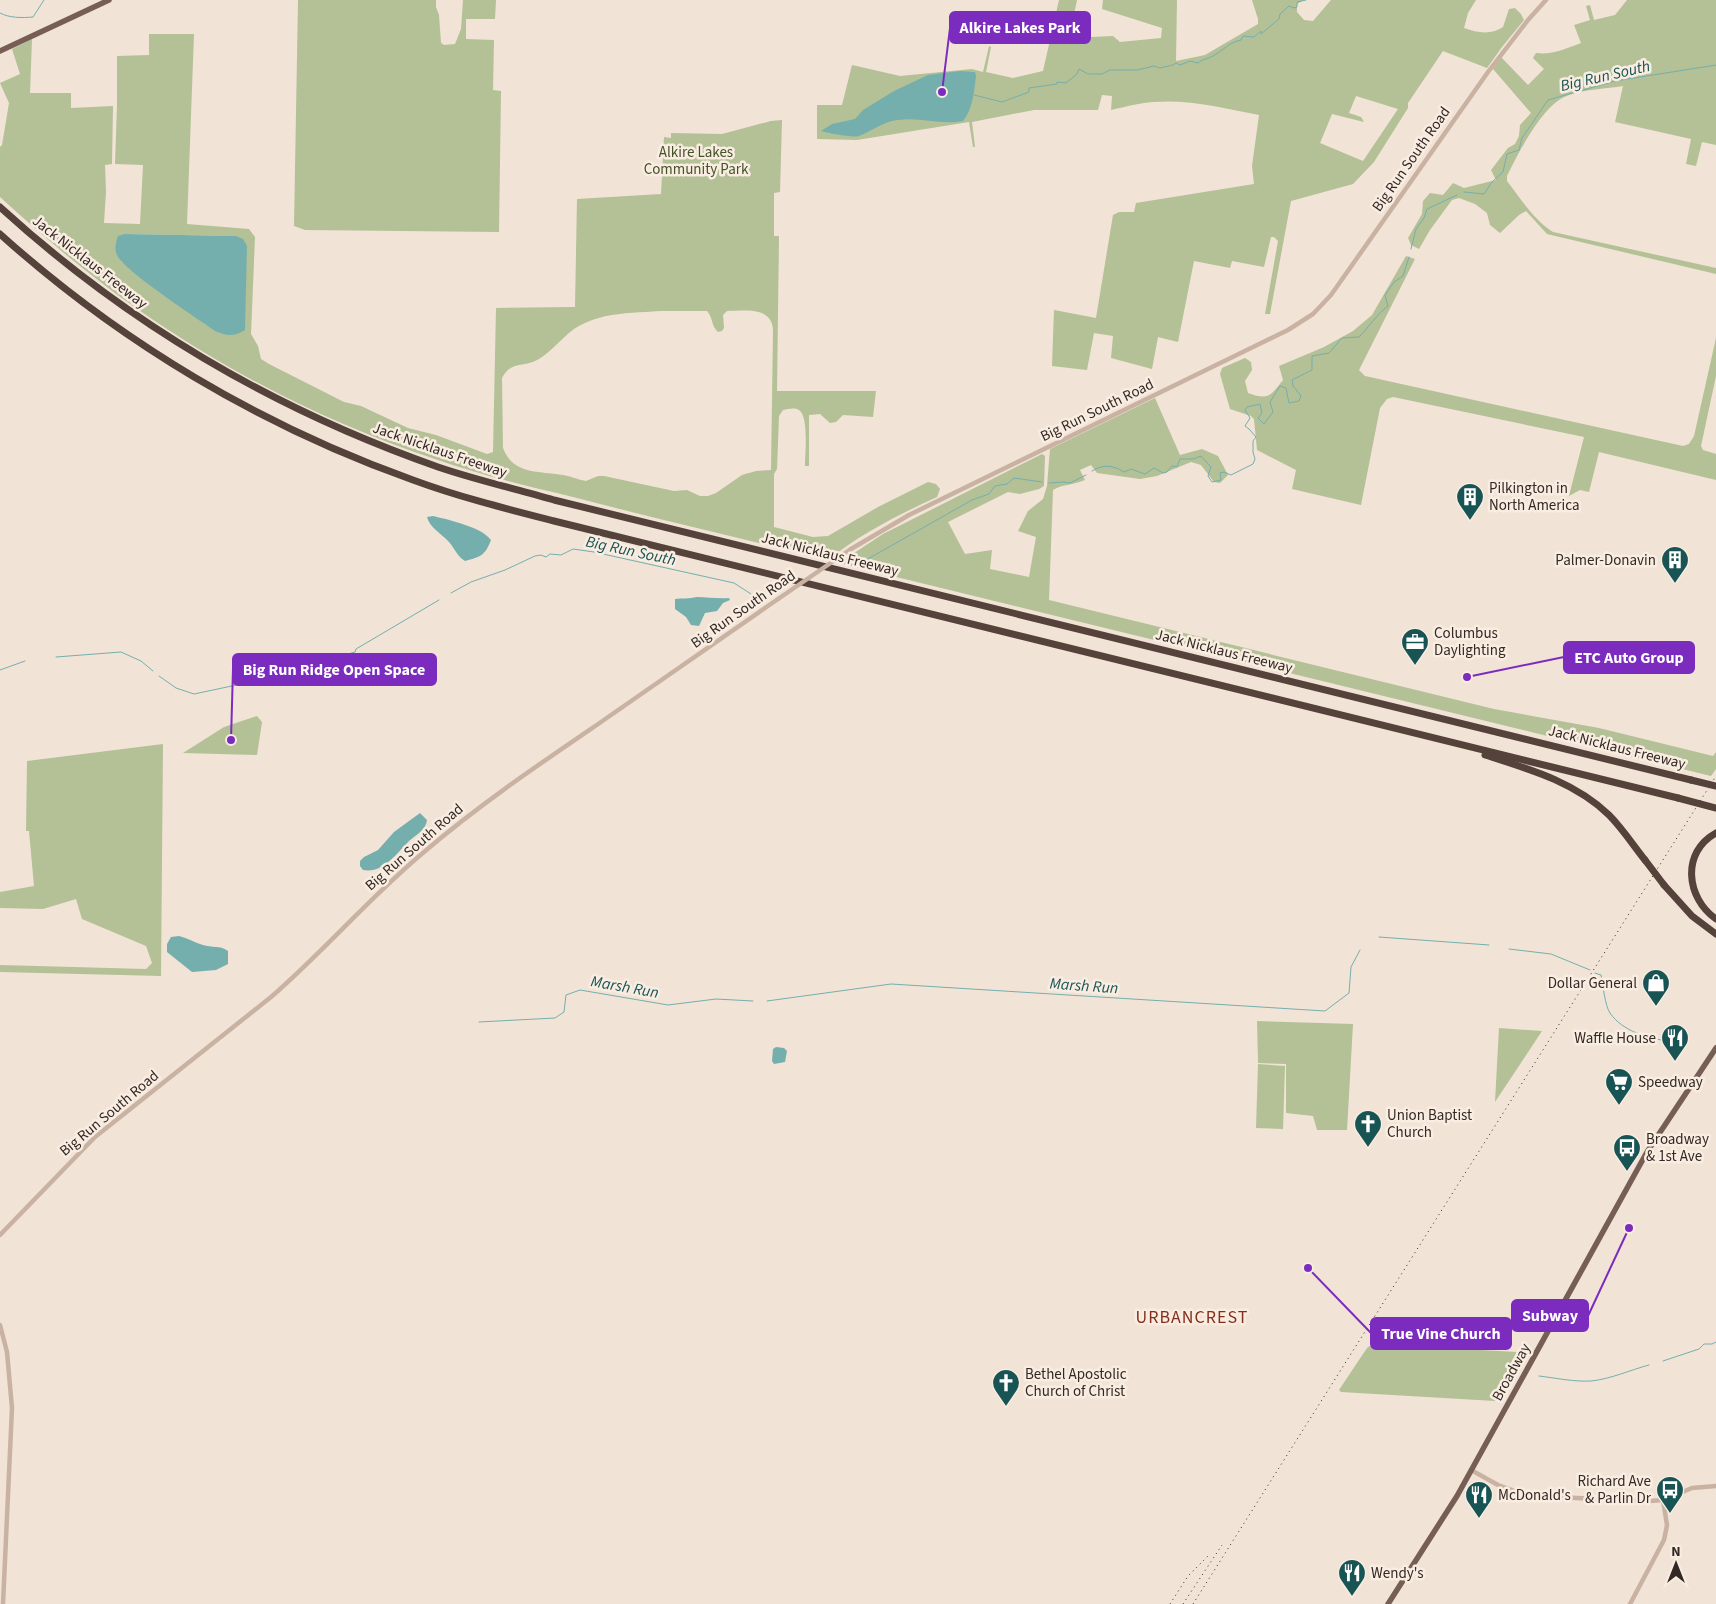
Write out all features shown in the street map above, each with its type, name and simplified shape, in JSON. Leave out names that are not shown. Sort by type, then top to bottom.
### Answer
[{"type":"highway","name":"Jack Nicklaus Freeway","points":[[0,207],[55,255],[140,319],[207,361],[258,390],[314,418],[438,467],[564,503],[1716,786]]},
{"type":"highway","points":[[0,234],[76,298],[196,378],[292,430],[329,447],[414,480],[502,508],[1716,808]]},
{"type":"highway","points":[[1427,737],[1536,772],[1575,789],[1594,801],[1610,816],[1664,886],[1692,916],[1716,934]]},
{"type":"highway","points":[[1716,833],[1703,843],[1698,852],[1692,874],[1695,894],[1700,904],[1708,914],[1716,919]]},
{"type":"main road","points":[[0,51],[109,0]]},
{"type":"main road","name":"Broadway","points":[[1388,1604],[1439,1525],[1471,1470],[1647,1152],[1716,1048]]},
{"type":"street","name":"Big Run South Road","points":[[0,1235],[95,1137],[271,997],[298,973],[392,880],[424,852],[541,763],[851,549],[909,515],[1280,333],[1313,314],[1331,295],[1503,51],[1546,0]]},
{"type":"street","points":[[0,1325],[7,1352],[12,1408],[2,1604]]},
{"type":"street","points":[[1471,1470],[1508,1489],[1537,1498],[1663,1500],[1692,1488],[1716,1486]]},
{"type":"street","points":[[1630,1604],[1664,1540],[1667,1525],[1663,1500]]},
{"type":"green space","points":[[298,0],[436,0],[441,43],[444,45],[455,44],[461,29],[463,0],[496,0],[495,19],[466,19],[466,39],[494,40],[493,90],[501,91],[499,232],[305,230],[294,226]]},
{"type":"green space","points":[[1059,0],[1077,0],[1070,34],[1092,37],[1113,36],[1120,42],[1161,38],[1162,28],[1102,9],[1103,0],[1177,0],[1176,61],[1205,55],[1258,24],[1252,0],[1304,0],[1297,4],[1297,12],[1304,20],[1313,21],[1331,0],[1476,0],[1468,13],[1464,28],[1479,32],[1494,31],[1503,27],[1509,9],[1515,8],[1524,20],[1487,68],[1443,51],[1408,103],[1408,108],[1374,162],[1353,184],[1291,201],[1270,314],[1265,314],[1278,241],[1274,237],[1271,237],[1264,267],[1232,261],[1230,268],[1194,261],[1178,342],[1158,337],[1152,369],[1111,358],[1113,336],[1094,333],[1087,370],[1052,366],[1054,310],[1096,318],[1113,215],[1119,212],[1134,212],[1136,203],[1254,184],[1252,166],[1259,115],[1206,105],[1166,101],[1132,105],[1111,110],[1112,96],[1102,95],[1098,110],[1034,110],[972,122],[975,147],[973,147],[969,122],[857,140],[817,139],[817,105],[842,105],[852,65],[900,76],[972,69],[983,72],[989,46],[991,47],[986,72],[1013,78],[1043,71]],"holes":[[[1356,96],[1398,109],[1363,161],[1320,143],[1332,114],[1364,122],[1361,117],[1349,113]]]},
{"type":"green space","points":[[1627,0],[1716,0],[1716,145],[1702,142],[1696,166],[1686,164],[1691,139],[1615,122],[1623,86],[1582,91],[1559,100],[1541,118],[1518,154],[1507,176],[1507,181],[1534,215],[1553,232],[1716,268],[1716,274],[1547,234],[1526,211],[1500,233],[1490,225],[1487,213],[1475,204],[1459,198],[1452,200],[1419,249],[1411,245],[1408,238],[1422,214],[1423,201],[1430,193],[1443,195],[1453,183],[1464,188],[1496,180],[1491,170],[1508,148],[1515,144],[1519,136],[1520,125],[1531,113],[1493,69],[1501,57],[1528,85],[1544,69],[1533,58],[1536,53],[1553,52],[1581,43],[1574,25],[1590,20],[1586,6],[1590,5],[1594,20],[1615,15]]},
{"type":"green space","name":"Alkire Lakes Community Park","points":[[149,34],[194,34],[187,224],[249,229],[255,237],[251,334],[258,346],[261,359],[344,402],[361,406],[408,428],[436,435],[487,454],[493,452],[496,308],[575,307],[577,199],[661,194],[664,137],[671,138],[671,133],[722,134],[771,121],[782,120],[780,192],[774,193],[774,236],[779,236],[777,391],[876,391],[873,417],[843,415],[836,422],[830,423],[820,414],[809,415],[809,466],[805,466],[805,427],[802,414],[799,410],[791,408],[783,410],[779,416],[777,469],[774,474],[774,527],[813,537],[828,536],[878,507],[928,482],[936,484],[940,489],[937,497],[881,525],[828,560],[521,484],[452,465],[356,430],[243,375],[206,354],[118,295],[66,255],[0,197],[0,147],[2,145],[9,103],[0,83],[20,74],[12,49],[32,39],[30,93],[71,93],[71,108],[113,106],[112,164],[105,165],[104,223],[140,224],[143,165],[115,164],[117,56],[149,55]],"holes":[[[125,234],[236,236],[215,331],[121,261]],[[661,311],[707,311],[718,332],[724,328],[723,315],[727,311],[756,312],[768,317],[773,330],[771,470],[756,471],[742,475],[716,493],[700,496],[687,490],[674,491],[604,476],[598,476],[586,481],[528,470],[513,463],[503,448],[502,378],[505,373],[512,367],[539,359],[574,329],[594,319],[616,314]]]},
{"type":"green space","points":[[1406,256],[1415,259],[1359,370],[1365,376],[1683,446],[1689,444],[1694,436],[1716,338],[1716,376],[1701,446],[1703,450],[1716,454],[1716,480],[1599,452],[1589,492],[1580,490],[1569,496],[1584,437],[1393,397],[1387,399],[1380,408],[1361,505],[1292,489],[1296,470],[1257,450],[1254,419],[1251,416],[1230,409],[1220,374],[1222,368],[1245,358],[1251,362],[1252,370],[1245,381],[1248,393],[1261,396],[1269,395],[1283,380],[1279,366],[1324,347],[1353,331],[1372,315]]},
{"type":"green space","points":[[1155,398],[1180,455],[1202,449],[1218,456],[1228,475],[1220,483],[1214,482],[1201,465],[1191,462],[1157,476],[1140,479],[1097,473],[1091,465],[1080,470],[1085,480],[1053,490],[1049,600],[1494,709],[1599,728],[1713,756],[1716,752],[1716,769],[1711,776],[839,563],[883,534],[1042,454],[1045,456],[1044,486],[1020,494],[1008,492],[948,522],[965,554],[992,550],[990,569],[1029,577],[1036,537],[1018,531],[1028,511],[1043,499],[1047,486],[1050,449]]},
{"type":"green space","points":[[257,716],[262,722],[257,755],[183,753],[224,727]]},
{"type":"green space","points":[[163,744],[161,976],[0,972],[0,965],[146,969],[152,963],[146,946],[82,919],[76,899],[43,909],[0,908],[0,892],[34,886],[29,831],[26,831],[27,761]]},
{"type":"green space","points":[[1257,1021],[1353,1024],[1347,1130],[1317,1130],[1313,1116],[1286,1113],[1286,1064],[1258,1063]]},
{"type":"green space","points":[[1499,1028],[1542,1031],[1495,1102]]},
{"type":"green space","points":[[1258,1064],[1285,1066],[1283,1129],[1256,1128]]},
{"type":"green space","points":[[1374,1344],[1517,1352],[1521,1358],[1502,1394],[1495,1401],[1341,1392],[1339,1390],[1365,1351]]},
{"type":"water","points":[[960,71],[975,72],[976,76],[971,105],[963,121],[898,120],[878,126],[859,136],[821,131],[832,124],[855,119],[863,110],[894,91],[928,75]]},
{"type":"water","points":[[125,234],[236,236],[243,239],[247,246],[245,330],[230,335],[215,331],[132,271],[122,262],[116,250],[118,236]]},
{"type":"water","points":[[433,516],[465,525],[487,535],[491,540],[487,549],[478,557],[465,561],[430,524],[427,517]]},
{"type":"water","points":[[697,597],[729,598],[730,600],[723,603],[717,611],[705,613],[699,626],[691,625],[686,617],[675,609],[675,599]]},
{"type":"water","points":[[420,813],[427,820],[425,827],[420,832],[383,866],[377,869],[363,870],[360,866],[360,861],[364,857],[378,850],[394,832]]},
{"type":"water","points":[[179,936],[203,945],[225,949],[228,951],[228,964],[216,970],[192,972],[167,952],[167,944],[171,937]]},
{"type":"water","points":[[776,1047],[784,1048],[787,1051],[785,1062],[774,1064],[772,1061],[773,1049]]},
{"type":"waterway","points":[[0,13],[7,16],[33,17],[44,0]]},
{"type":"waterway","points":[[974,95],[1002,102],[1029,92],[1029,88],[1057,84],[1057,82],[1066,83],[1077,74],[1079,69],[1088,74],[1102,74],[1110,70],[1137,70],[1154,66],[1160,68],[1176,63],[1180,65],[1190,61],[1198,63],[1241,40],[1243,36],[1254,37],[1261,31],[1261,34],[1279,19],[1280,14],[1289,6],[1297,7],[1297,2],[1306,0]]},
{"type":"waterway","name":"Big Run South","points":[[1464,192],[1484,194],[1492,182],[1503,172],[1507,154],[1519,150],[1522,138],[1548,100],[1615,81],[1716,65]]},
{"type":"waterway","name":"Big Run South","points":[[1411,249],[1416,229],[1424,218],[1427,209],[1457,195]]},
{"type":"waterway","name":"Big Run South","points":[[1092,471],[1108,466],[1124,472],[1131,469],[1145,474],[1154,468],[1163,473],[1167,472],[1172,466],[1177,467],[1180,459],[1193,459],[1201,456],[1211,467],[1208,476],[1212,482],[1221,480],[1220,473],[1224,472],[1231,475],[1253,464],[1255,459],[1253,441],[1256,437],[1245,426],[1250,418],[1245,410],[1247,407],[1260,404],[1262,413],[1258,418],[1264,424],[1273,412],[1270,402],[1280,386],[1286,388],[1289,403],[1299,401],[1301,396],[1293,386],[1292,380],[1312,370],[1312,356],[1329,353],[1342,338],[1359,337],[1388,306],[1385,295],[1394,282],[1403,276],[1409,257]]},
{"type":"waterway","name":"Big Run South","points":[[1049,483],[1070,483],[1086,475]]},
{"type":"waterway","name":"Big Run South","points":[[866,560],[972,500],[989,494],[995,486],[1007,484],[1014,478],[1042,482]]},
{"type":"waterway","name":"Big Run South","points":[[451,593],[471,582],[505,570],[535,556],[561,555],[573,549],[734,583],[751,594]]},
{"type":"waterway","name":"Big Run South","points":[[159,676],[176,688],[194,694],[312,669],[343,660],[348,654],[355,652],[356,649],[439,600]]},
{"type":"waterway","name":"Big Run South","points":[[56,657],[121,652],[141,661],[153,671]]},
{"type":"waterway","name":"Big Run South","points":[[0,670],[25,661]]},
{"type":"waterway","name":"Marsh Run","points":[[1379,937],[1489,945]]},
{"type":"waterway","name":"Marsh Run","points":[[1509,949],[1551,954],[1590,970]]},
{"type":"waterway","name":"Marsh Run","points":[[767,1001],[891,984],[1325,1011],[1349,993],[1351,967],[1360,950]]},
{"type":"waterway","name":"Marsh Run","points":[[1595,973],[1601,975],[1607,1006],[1610,1013],[1621,1025],[1636,1033],[1669,1041]]},
{"type":"waterway","name":"Marsh Run","points":[[479,1022],[555,1018],[564,1012],[566,995],[580,990],[668,1005],[716,999],[753,1001]]},
{"type":"waterway","points":[[1663,1361],[1699,1349],[1704,1344],[1716,1342]]},
{"type":"waterway","points":[[1539,1376],[1591,1381],[1649,1365]]},
{"type":"railway","points":[[1193,1604],[1716,776]]},
{"type":"railway","points":[[1183,1604],[1222,1545]]},
{"type":"railway","points":[[1170,1604],[1188,1576],[1210,1554]]},
{"type":"place","name":"Alkire Lakes Park","points":[[942,92]]},
{"type":"place","name":"Pilkington in North America","points":[[1470,521]]},
{"type":"place","name":"Palmer-Donavin","points":[[1675,584]]},
{"type":"place","name":"Columbus Daylighting","points":[[1415,666]]},
{"type":"place","name":"ETC Auto Group","points":[[1467,677]]},
{"type":"place","name":"Big Run Ridge Open Space","points":[[231,740]]},
{"type":"place","name":"Dollar General","points":[[1656,1007]]},
{"type":"place","name":"Waffle House","points":[[1675,1062]]},
{"type":"place","name":"Speedway","points":[[1619,1106]]},
{"type":"place","name":"Union Baptist Church","points":[[1368,1148]]},
{"type":"place","name":"Broadway & 1st Ave","points":[[1627,1172]]},
{"type":"place","name":"Subway","points":[[1629,1228]]},
{"type":"place","name":"True Vine Church","points":[[1308,1268]]},
{"type":"place","name":"Bethel Apostolic Church of Christ","points":[[1006,1407]]},
{"type":"place","name":"Richard Ave & Parlin Dr","points":[[1670,1514]]},
{"type":"place","name":"McDonald's","points":[[1479,1519]]},
{"type":"place","name":"Wendy's","points":[[1352,1597]]},
{"type":"district","name":"URBANCREST","points":[[1192,1317]]}]
